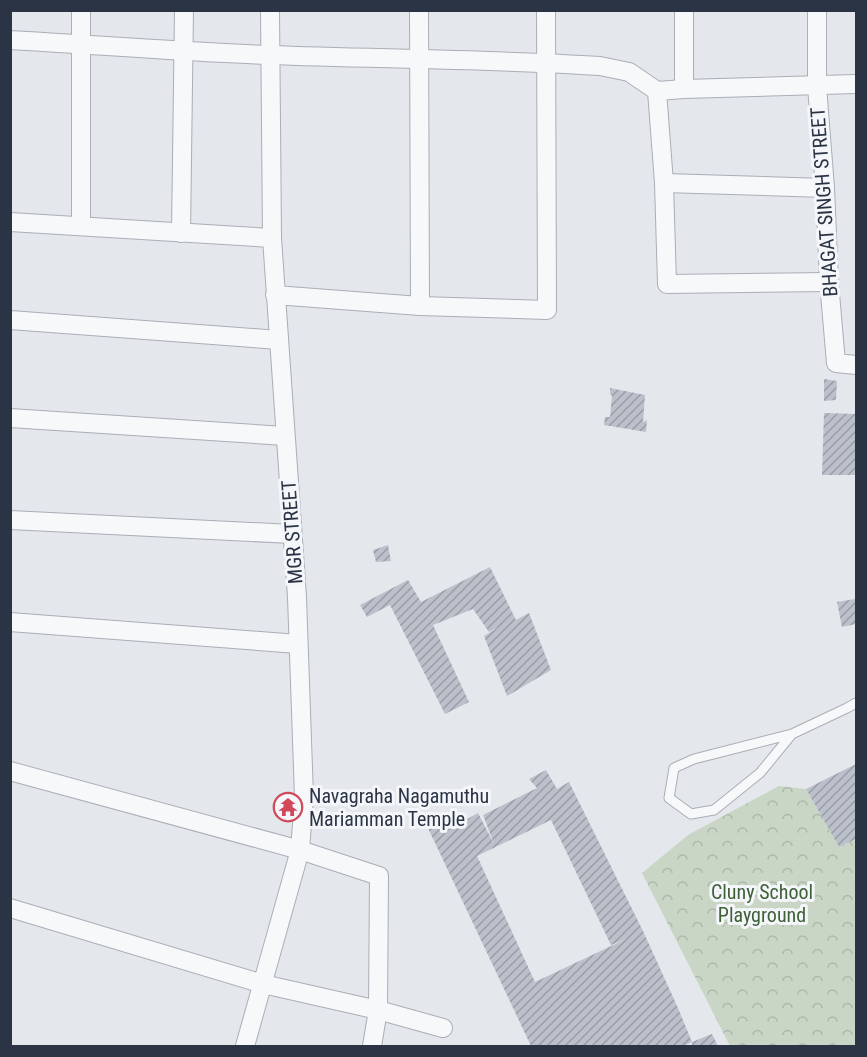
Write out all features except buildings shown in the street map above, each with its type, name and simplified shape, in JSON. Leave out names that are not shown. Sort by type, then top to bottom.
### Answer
[{"type":"street","points":[[81,10],[81,226]]},
{"type":"street","points":[[181,232],[184,10]]},
{"type":"street","name":"MGR STREET","points":[[245,1047],[300,850],[304,797],[292,534],[272,238],[270,10]]},
{"type":"street","points":[[419,10],[420,306]]},
{"type":"street","points":[[275,296],[420,306],[547,310],[546,10]]},
{"type":"street","points":[[684,10],[684,88]]},
{"type":"street","points":[[817,10],[817,86],[856,84]]},
{"type":"street","points":[[10,40],[271,55],[546,63],[600,66],[629,72],[657,91],[664,183],[667,284],[829,282]]},
{"type":"street","name":"BHAGAT SINGH STREET","points":[[657,91],[684,88],[817,86],[836,363],[856,365]]},
{"type":"street","points":[[664,183],[825,188]]},
{"type":"street","points":[[10,222],[272,238]]},
{"type":"street","points":[[10,320],[279,340]]},
{"type":"street","points":[[10,418],[285,436]]},
{"type":"street","points":[[10,520],[292,534]]},
{"type":"street","points":[[10,622],[298,644]]},
{"type":"street","points":[[10,771],[300,850],[379,876],[378,1010],[372,1047]]},
{"type":"street","points":[[10,908],[262,984],[378,1010],[444,1028]]},
{"type":"lane","points":[[792,734],[760,773],[714,810],[691,814],[669,798],[674,768],[694,759],[792,734],[856,703]]},
{"type":"green space","name":"Cluny School Playground","points":[[779,786],[806,789],[839,847],[856,839],[855,1046],[730,1046],[642,873],[688,835]]},
{"type":"place","name":"Navagraha Nagamuthu Mariamman Temple","points":[[288,807]]}]
